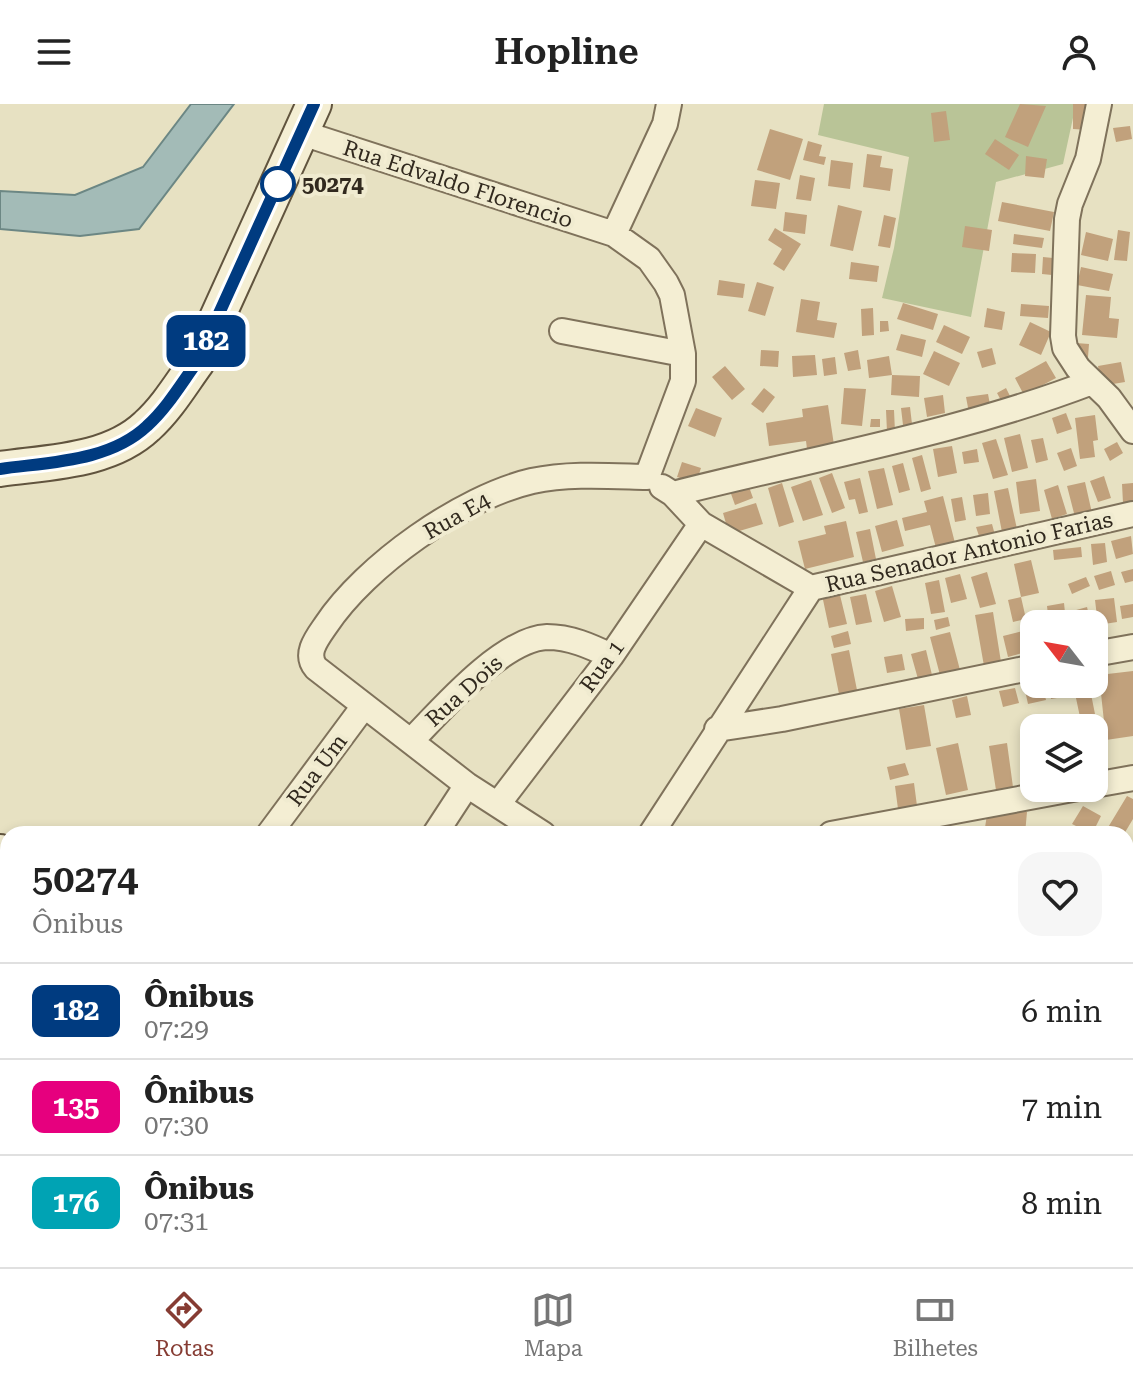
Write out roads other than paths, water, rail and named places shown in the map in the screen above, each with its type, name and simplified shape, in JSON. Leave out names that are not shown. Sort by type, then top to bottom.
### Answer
[{"type":"street","points":[[614,234],[665,124],[669,104]]},
{"type":"street","points":[[1099,104],[1088,159],[1070,204],[1064,264],[1063,336],[1065,348],[1133,428]]},
{"type":"street","points":[[0,469],[84,457],[124,443],[147,427],[197,362],[308,118]]},
{"type":"street","name":"Rua Edvaldo Florencio","points":[[308,118],[614,234],[649,259],[672,295],[683,354],[683,381],[647,477]]},
{"type":"street","points":[[562,331],[683,354]]},
{"type":"street","points":[[673,494],[782,466],[942,431],[1092,382]]},
{"type":"street","name":"Rua E4","points":[[313,647],[335,611],[356,585],[413,540],[451,516],[531,481],[569,476],[647,477]]},
{"type":"street","points":[[647,477],[673,494],[701,524],[811,588]]},
{"type":"street","name":"Rua Senador Antonio Farias","points":[[656,826],[811,588],[1133,514]]},
{"type":"street","name":"Rua 1","points":[[498,804],[611,656],[701,524]]},
{"type":"street","name":"Rua Dois","points":[[412,740],[460,689],[506,653],[532,640],[545,637],[581,642],[611,656]]},
{"type":"street","name":"Rua Dois","points":[[313,647],[312,663],[364,706],[467,785],[531,826]]},
{"type":"street","points":[[1108,651],[1133,647]]},
{"type":"street","points":[[717,729],[782,719],[1020,670]]},
{"type":"street","name":"Rua Um","points":[[275,826],[364,706]]},
{"type":"street","points":[[1108,782],[1133,778]]},
{"type":"street","points":[[440,826],[467,785]]},
{"type":"street","points":[[874,826],[1020,799]]},
{"type":"street","points":[[917,818],[932,826]]},
{"type":"water","points":[[191,104],[234,104],[139,229],[80,236],[0,229],[0,191],[75,195],[143,167]]},
{"type":"place","name":"50274","points":[[278,184]]}]
